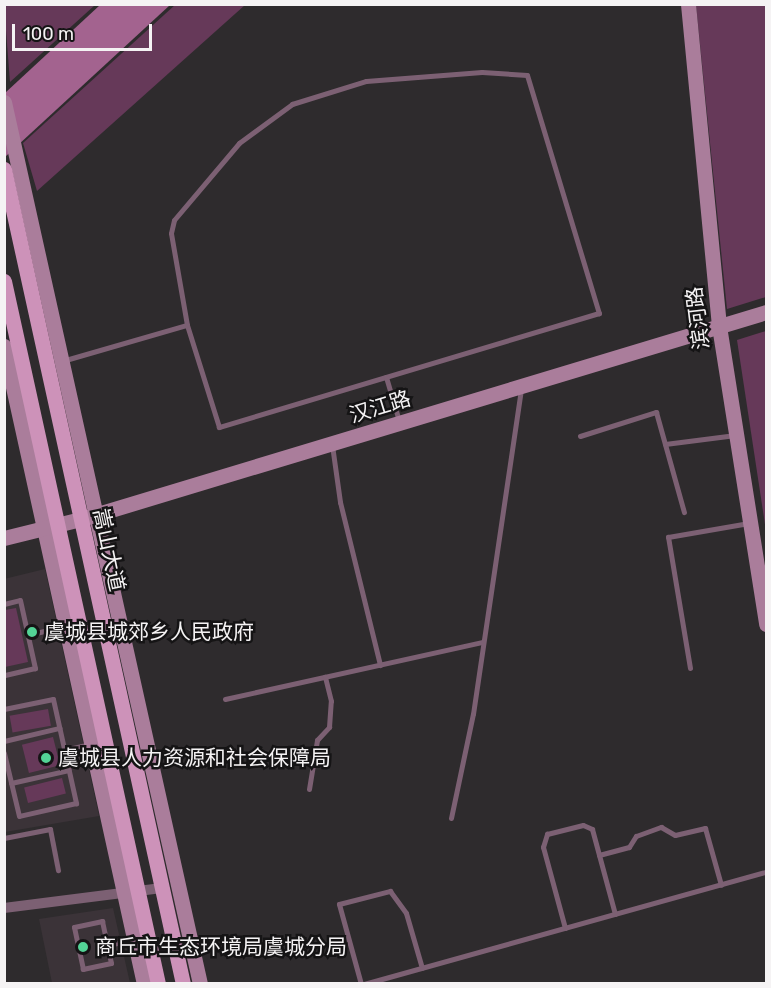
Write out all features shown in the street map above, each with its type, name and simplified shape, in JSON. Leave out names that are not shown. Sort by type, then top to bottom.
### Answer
[{"type":"main road","name":"嵩山大道","points":[[4,169],[55,363],[89,517],[183,984]]},
{"type":"main road","points":[[4,281],[51,528],[141,938],[158,984]]},
{"type":"street","name":"滨河路","points":[[688,4],[719,326],[766,624]]},
{"type":"street","points":[[4,102],[55,363]]},
{"type":"street","name":"汉江路","points":[[4,538],[89,517],[766,312]]},
{"type":"street","points":[[4,346],[51,528]]},
{"type":"street","points":[[89,517],[200,984]]},
{"type":"street","points":[[4,908],[162,888]]},
{"type":"street","points":[[141,938],[144,984]]},
{"type":"lane","points":[[440,73],[527,75],[599,313],[219,427],[188,325],[171,233],[174,220],[216,166],[264,120],[292,104],[366,81],[440,73]]},
{"type":"lane","points":[[55,363],[188,325]]},
{"type":"lane","points":[[386,377],[400,423]]},
{"type":"lane","points":[[451,818],[483,642],[521,386]]},
{"type":"lane","points":[[580,436],[656,412],[684,512]]},
{"type":"lane","points":[[665,444],[736,435]]},
{"type":"lane","points":[[332,444],[340,502],[380,665]]},
{"type":"lane","points":[[690,668],[668,537],[750,523]]},
{"type":"lane","points":[[4,604],[20,600],[35,669],[4,675]]},
{"type":"lane","points":[[28,635],[73,624]]},
{"type":"lane","points":[[225,699],[483,642]]},
{"type":"lane","points":[[309,789],[317,740],[329,728],[331,700],[325,677]]},
{"type":"lane","points":[[4,709],[53,699],[76,803],[19,816],[4,753]]},
{"type":"lane","points":[[4,741],[60,728]]},
{"type":"lane","points":[[64,750],[98,742]]},
{"type":"lane","points":[[11,783],[69,770]]},
{"type":"lane","points":[[565,928],[543,847],[547,834],[583,825],[592,829],[615,914]]},
{"type":"lane","points":[[599,855],[628,847],[636,836],[662,827],[675,836],[705,828],[721,885]]},
{"type":"lane","points":[[4,838],[50,829],[58,870]]},
{"type":"lane","points":[[422,968],[406,913],[390,891],[339,904],[362,984],[422,968],[766,872]]},
{"type":"lane","points":[[102,921],[107,945],[111,963],[83,969],[74,927],[102,921]]},
{"type":"lane","points":[[107,945],[141,938]]},
{"type":"shaded area","points":[[5,4],[95,5],[10,82]]},
{"type":"shaded area","points":[[100,5],[170,5],[5,157],[5,93]]},
{"type":"shaded area","points":[[175,5],[245,5],[37,191],[23,143]]},
{"type":"shaded area","points":[[696,5],[766,5],[766,297],[727,309]]},
{"type":"shaded area","points":[[766,331],[766,531],[737,340]]},
{"type":"shaded area","name":"虞城县人力资源和社会保障局","points":[[45,569],[99,816],[5,832],[4,579]]},
{"type":"shaded area","points":[[16,608],[28,662],[5,667],[5,610]]},
{"type":"shaded area","points":[[48,709],[51,726],[13,733],[10,716]]},
{"type":"shaded area","points":[[53,737],[60,765],[29,773],[22,745]]},
{"type":"shaded area","points":[[62,778],[66,794],[28,803],[24,787]]},
{"type":"shaded area","name":"商丘市生态环境局虞城分局","points":[[113,908],[130,983],[52,983],[39,919]]},
{"type":"place","name":"虞城县城郊乡人民政府","points":[[32,632]]},
{"type":"place","name":"虞城县人力资源和社会保障局","points":[[46,758]]},
{"type":"place","name":"商丘市生态环境局虞城分局","points":[[83,947]]}]
